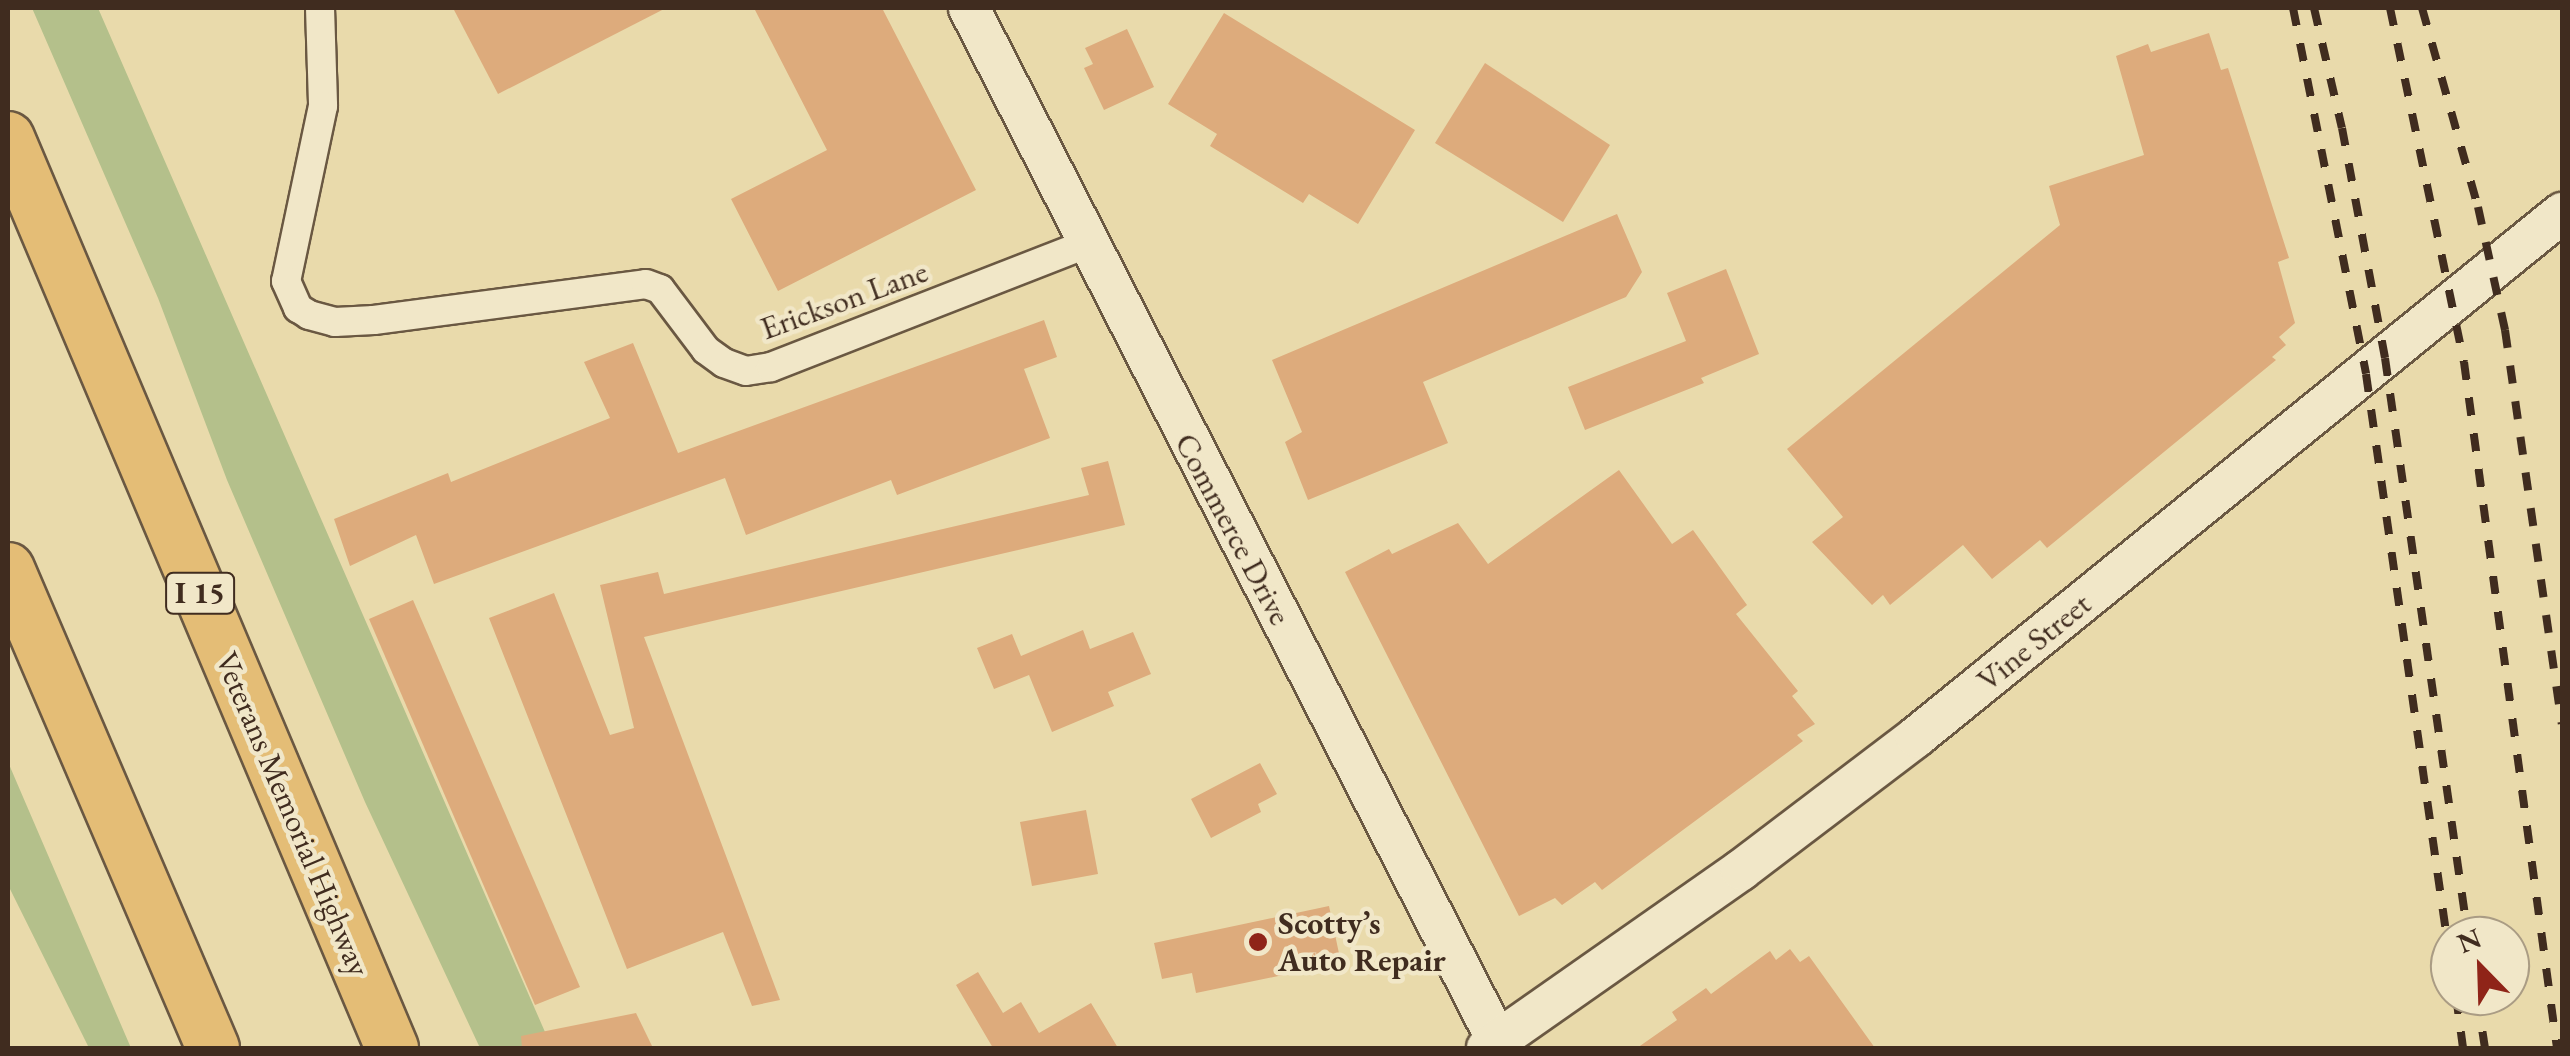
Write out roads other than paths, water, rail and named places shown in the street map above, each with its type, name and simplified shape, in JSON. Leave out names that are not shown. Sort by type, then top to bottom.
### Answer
[{"type":"highway","name":"Veterans Memorial Highway","points":[[8,138],[392,1048]]},
{"type":"highway","points":[[8,569],[213,1048]]},
{"type":"street","name":"Erickson Lane","points":[[320,8],[323,106],[286,281],[298,308],[334,322],[646,284],[660,289],[706,350],[724,364],[746,371],[772,367],[1088,244]]},
{"type":"street","name":"Commerce Drive","points":[[969,8],[1495,1046]]},
{"type":"street","name":"Vine Street","points":[[1495,1046],[1740,870],[1916,737],[2562,213]]},
{"type":"railway","points":[[2293,8],[2366,374],[2444,916]]},
{"type":"railway","points":[[2314,8],[2342,128],[2385,358],[2465,916]]},
{"type":"railway","points":[[2390,8],[2464,362],[2557,1048]]},
{"type":"railway","points":[[2422,8],[2478,207],[2505,330],[2562,724]]},
{"type":"railway","points":[[2459,1016],[2463,1048]]},
{"type":"railway","points":[[2480,1016],[2485,1048]]},
{"type":"place","name":"Scotty’s Auto Repair","points":[[1258,942]]}]
